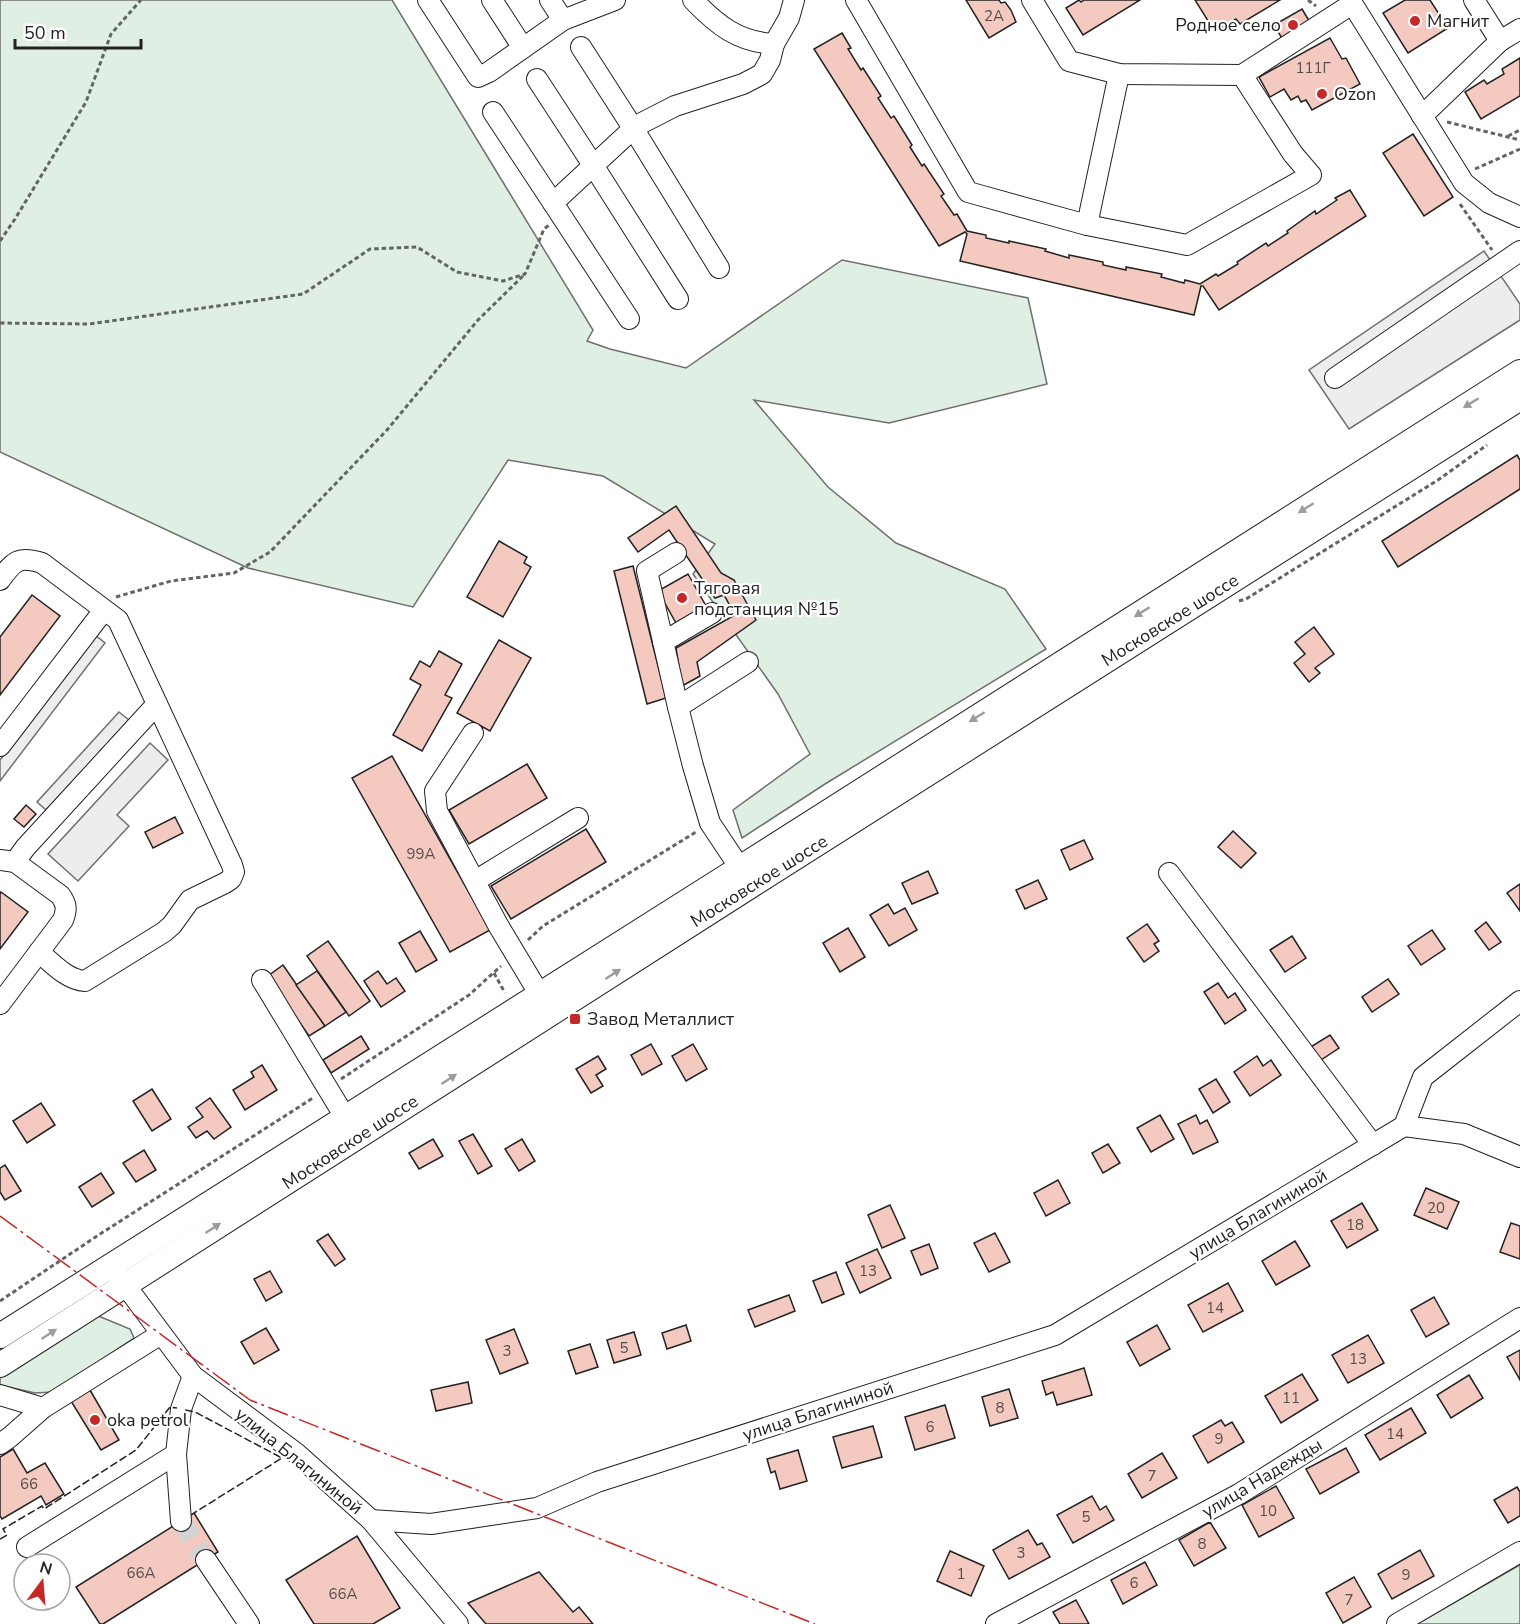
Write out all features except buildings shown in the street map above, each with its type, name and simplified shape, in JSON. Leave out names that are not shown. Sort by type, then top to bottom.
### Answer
[{"type":"main road","name":"Московское шоссе","points":[[0,1336],[1520,372]]},
{"type":"main road","name":"Московское шоссе","points":[[0,1365],[1520,398]]},
{"type":"street","points":[[428,0],[478,77],[489,72],[563,20],[615,0]]},
{"type":"street","points":[[492,0],[523,48]]},
{"type":"street","points":[[550,0],[563,20]]},
{"type":"street","points":[[693,0],[728,31],[757,43],[774,44]]},
{"type":"street","points":[[557,209],[594,165],[633,128],[675,106],[743,84],[762,74],[770,60],[774,44],[789,18],[794,0]]},
{"type":"street","points":[[856,0],[968,192],[1087,225],[1187,245],[1311,175],[1293,154],[1242,75]]},
{"type":"street","points":[[1474,0],[1500,41]]},
{"type":"street","points":[[1035,1],[1069,61],[1119,74],[1242,75],[1351,2],[1464,183],[1489,203],[1520,217]]},
{"type":"street","points":[[1422,116],[1500,41],[1520,29]]},
{"type":"street","points":[[581,47],[719,268]]},
{"type":"street","points":[[1087,225],[1119,74]]},
{"type":"street","points":[[537,80],[678,298]]},
{"type":"street","points":[[493,112],[629,320]]},
{"type":"street","points":[[1335,378],[1520,250]]},
{"type":"street","points":[[676,553],[648,571],[678,707],[710,823],[740,868]]},
{"type":"street","points":[[2,573],[22,559],[42,562],[108,604],[118,620],[234,872],[231,879],[190,900],[164,932],[86,981],[70,977],[39,952]]},
{"type":"street","points":[[0,746],[108,604]]},
{"type":"street","points":[[663,642],[712,613]]},
{"type":"street","points":[[678,707],[748,662]]},
{"type":"street","points":[[0,1004],[63,920],[66,911],[66,903],[60,895],[7,861],[25,848],[157,704]]},
{"type":"street","points":[[473,733],[435,791],[437,811],[514,954],[540,994]]},
{"type":"street","points":[[475,881],[578,818]]},
{"type":"street","points":[[1169,873],[1373,1145]]},
{"type":"street","points":[[262,980],[345,1117]]},
{"type":"street","points":[[1520,1001],[1423,1077],[1404,1126],[1464,1134],[1520,1157]]},
{"type":"street","name":"улица Благининой","points":[[111,1265],[193,1376],[296,1453],[371,1520],[430,1524],[537,1508],[597,1482],[1056,1335],[1404,1126]]},
{"type":"street","name":"улица Надежды","points":[[996,1624],[1239,1494],[1520,1318]]},
{"type":"street","points":[[0,1444],[43,1408],[161,1334]]},
{"type":"street","points":[[181,1521],[176,1454],[181,1409],[193,1376]]},
{"type":"street","points":[[0,1395],[43,1408]]},
{"type":"street","points":[[27,1547],[176,1454]]},
{"type":"street","points":[[371,1520],[458,1624]]},
{"type":"street","points":[[1396,1624],[1520,1552]]},
{"type":"street","points":[[206,1560],[249,1624]]},
{"type":"path","points":[[0,241],[86,102],[111,34],[141,0]]},
{"type":"path","points":[[1422,116],[1520,140]]},
{"type":"path","points":[[1506,136],[1520,130]]},
{"type":"path","points":[[1459,175],[1520,149]]},
{"type":"path","points":[[108,604],[171,581],[234,573],[270,552],[387,430],[478,320],[525,274],[544,229],[557,209]]},
{"type":"path","points":[[0,323],[89,324],[303,294],[370,249],[417,247],[457,272],[502,280],[525,274]]},
{"type":"path","points":[[0,1301],[96,1236],[469,995],[543,926],[710,823]]},
{"type":"green space","points":[[0,0],[392,0],[593,330],[587,341],[610,349],[686,368],[842,260],[1028,298],[1047,384],[889,423],[754,400],[828,487],[896,543],[1005,589],[1046,649],[825,784],[742,838],[733,810],[810,754],[778,694],[693,574],[715,544],[603,476],[508,460],[413,607],[248,568],[0,452]]},
{"type":"green space","points":[[96,1315],[130,1329],[134,1338],[53,1392],[35,1393],[0,1385],[0,1375]]},
{"type":"green space","points":[[1520,1565],[1520,1624],[1417,1624]]},
{"type":"shaded area","points":[[1484,251],[1520,304],[1520,320],[1349,429],[1309,370]]},
{"type":"shaded area","points":[[95,635],[105,643],[0,781],[0,760]]},
{"type":"shaded area","points":[[119,712],[129,720],[46,810],[37,802]]},
{"type":"shaded area","points":[[150,743],[168,760],[117,815],[129,826],[78,881],[48,854]]},
{"type":"tunnel","points":[[181,1521],[206,1560]]},
{"type":"fence","points":[[0,1539],[7,1535],[3,1529],[42,1506],[44,1509],[136,1450],[170,1407],[177,1408]]},
{"type":"fence","points":[[185,1410],[195,1412],[282,1458],[194,1513]]},
{"type":"power","points":[[0,1216],[250,1400],[815,1624]]},
{"type":"place","name":"Магнит","points":[[1415,21]]},
{"type":"place","name":"Родное село","points":[[1293,25]]},
{"type":"place","name":"Ozon","points":[[1322,94]]},
{"type":"place","name":"Тяговая подстанция №15","points":[[682,598]]},
{"type":"place","name":"Завод Металлист","points":[[575,1019]]},
{"type":"place","name":"oka petrol","points":[[95,1420]]}]
